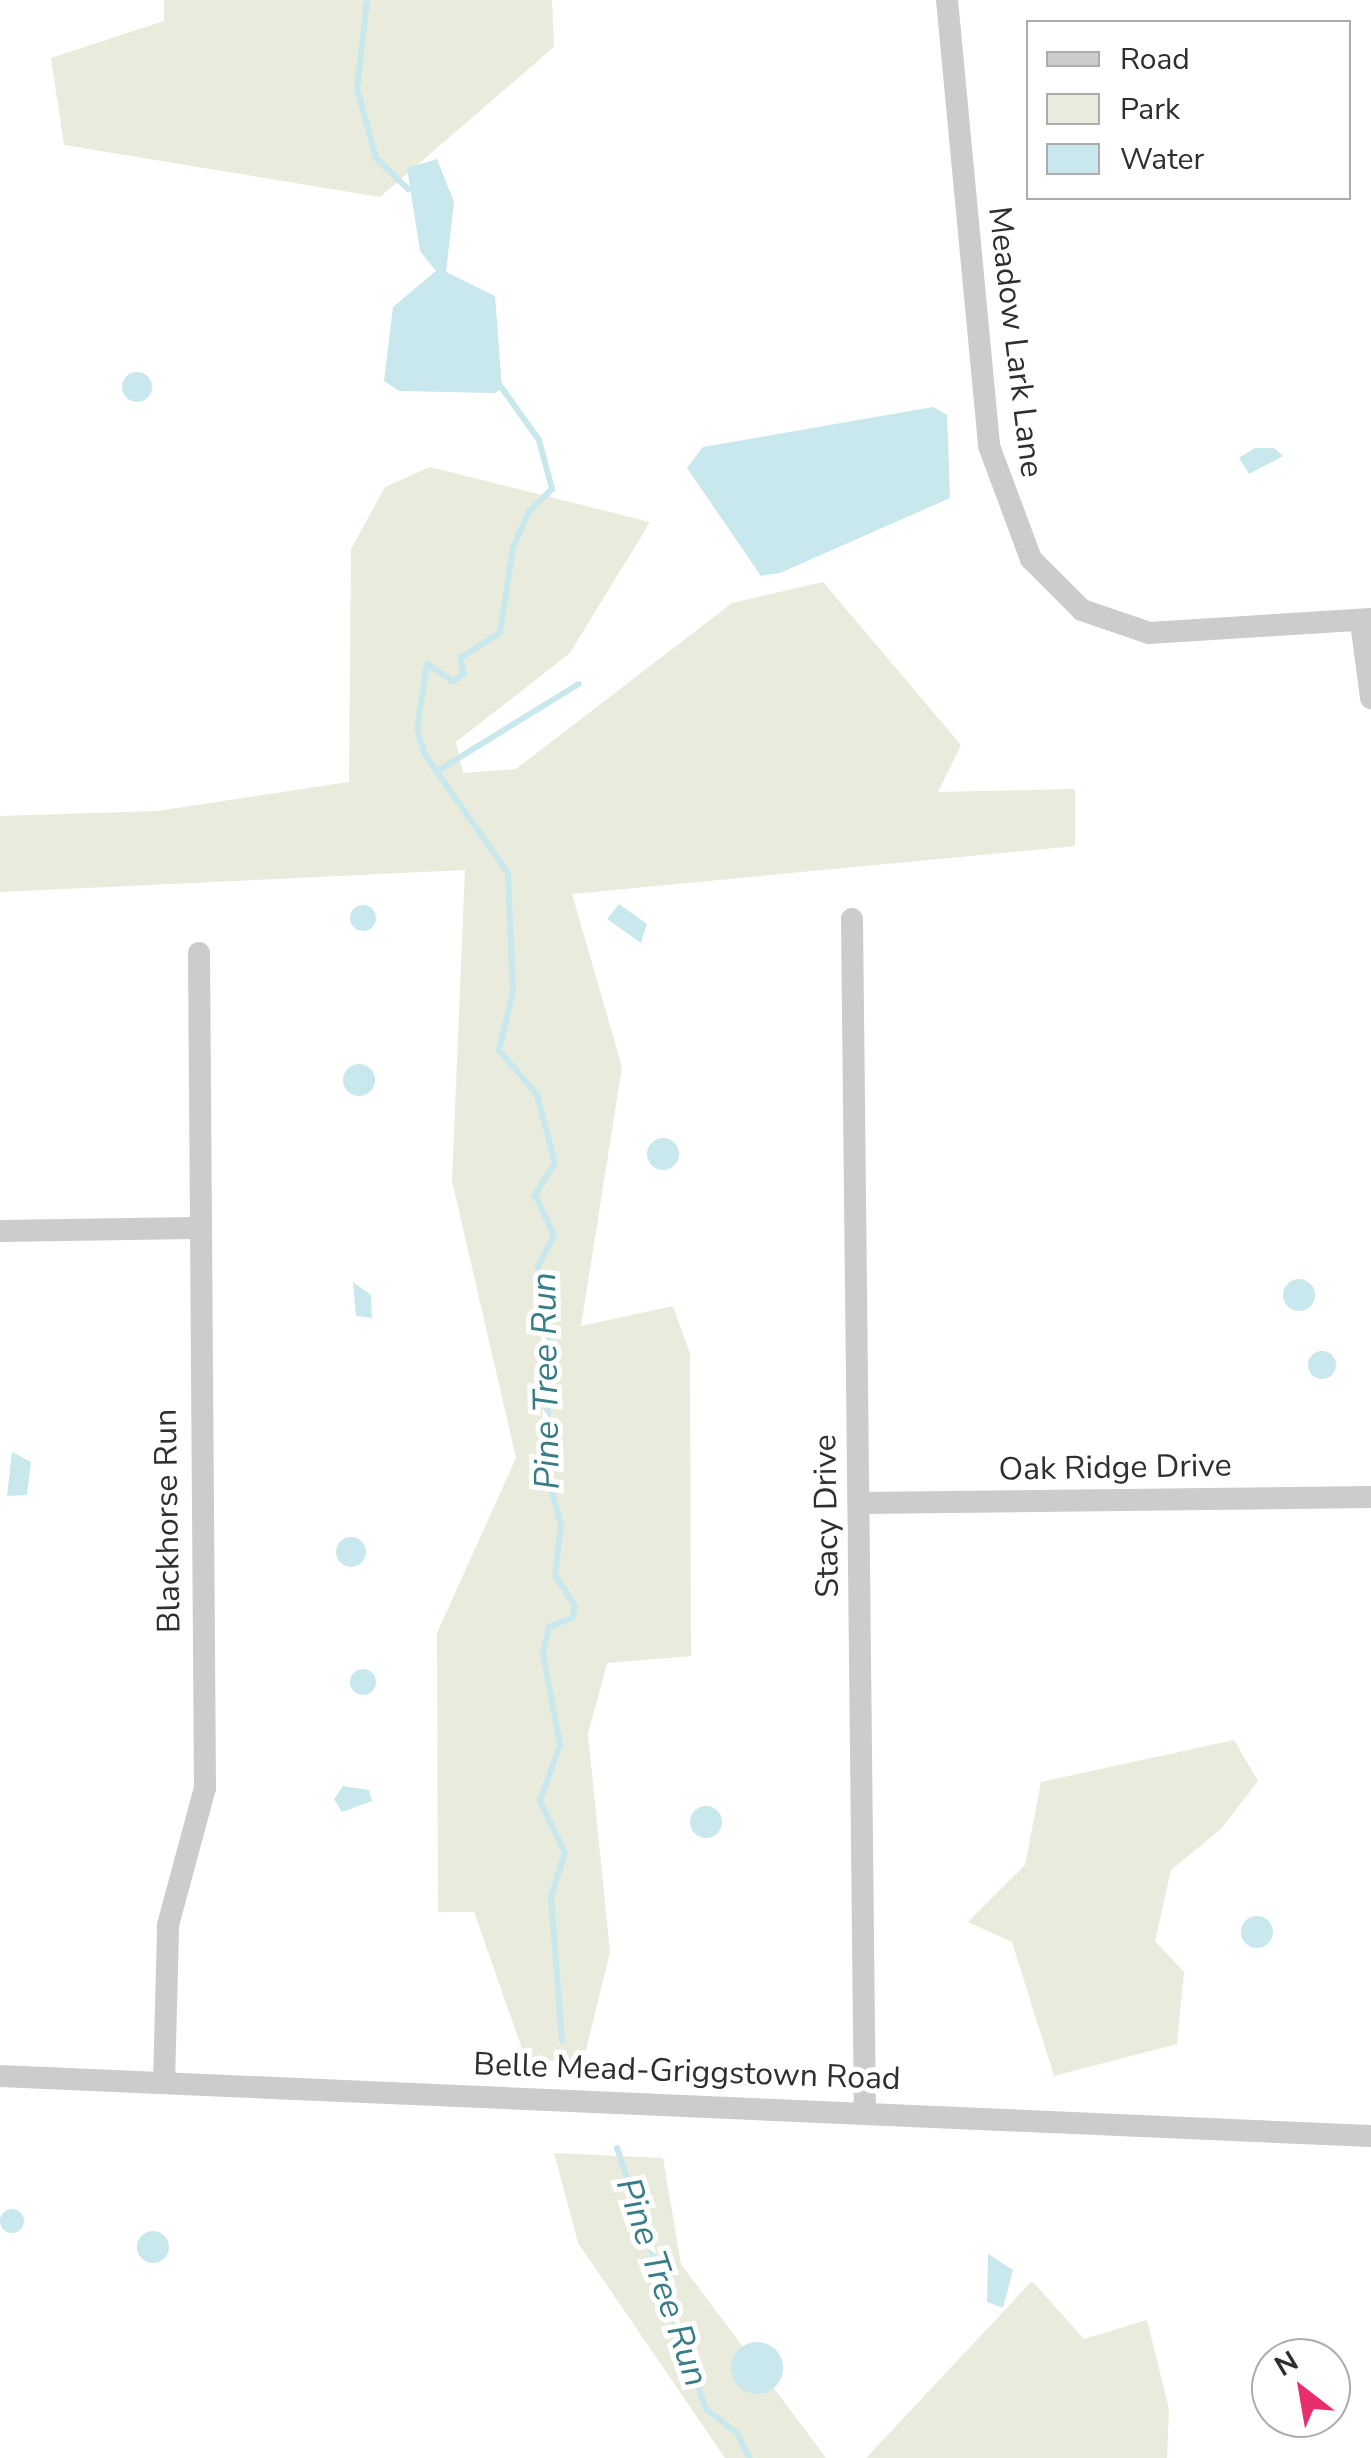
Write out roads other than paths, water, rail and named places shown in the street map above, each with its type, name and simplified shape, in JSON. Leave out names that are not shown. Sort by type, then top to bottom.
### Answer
[{"type":"street","name":"Meadow Lark Lane","points":[[947,0],[989,446],[1031,559],[1082,610],[1149,632],[1366,620]]},
{"type":"street","points":[[1366,620],[1371,698]]},
{"type":"street","name":"Stacy Drive","points":[[852,919],[865,2112]]},
{"type":"street","name":"Blackhorse Run","points":[[164,2083],[168,1925],[205,1788],[195,1228],[199,953]]},
{"type":"street","points":[[0,1231],[195,1228]]},
{"type":"street","name":"Oak Ridge Drive","points":[[859,1503],[1371,1497]]},
{"type":"street","name":"Belle Mead-Griggstown Road","points":[[0,2076],[1371,2136]]},
{"type":"water","points":[[437,159],[454,202],[446,272],[495,296],[502,388],[495,393],[399,391],[384,381],[393,307],[436,271],[420,251],[407,168]]},
{"type":"water","points":[[137,372],[148,376],[152,387],[148,398],[137,402],[126,398],[122,387],[126,376]]},
{"type":"water","points":[[933,407],[947,415],[950,498],[780,573],[761,576],[687,468],[703,447]]},
{"type":"water","points":[[1255,448],[1274,448],[1283,456],[1249,474],[1239,458]]},
{"type":"water","points":[[619,904],[647,924],[641,943],[607,919]]},
{"type":"water","points":[[363,905],[372,909],[376,918],[372,927],[363,931],[354,927],[350,918],[354,909]]},
{"type":"water","points":[[359,1064],[370,1069],[375,1080],[370,1091],[359,1096],[348,1091],[343,1080],[348,1069]]},
{"type":"water","points":[[663,1138],[674,1143],[679,1154],[674,1165],[663,1170],[652,1165],[647,1154],[652,1143]]},
{"type":"water","points":[[1299,1279],[1310,1284],[1315,1295],[1310,1306],[1299,1311],[1288,1306],[1283,1295],[1288,1284]]},
{"type":"water","points":[[353,1282],[371,1295],[372,1318],[356,1316]]},
{"type":"water","points":[[1322,1351],[1332,1355],[1336,1365],[1332,1375],[1322,1379],[1312,1375],[1308,1365],[1312,1355]]},
{"type":"water","points":[[12,1452],[31,1462],[27,1495],[7,1496]]},
{"type":"water","points":[[351,1537],[365,1546],[366,1552],[357,1566],[351,1567],[337,1558],[336,1552],[345,1538]]},
{"type":"water","points":[[363,1669],[372,1673],[376,1682],[372,1691],[363,1695],[354,1691],[350,1682],[354,1673]]},
{"type":"water","points":[[343,1786],[369,1790],[372,1801],[342,1812],[334,1799]]},
{"type":"water","points":[[706,1806],[717,1811],[722,1822],[717,1833],[706,1838],[695,1833],[690,1822],[695,1811]]},
{"type":"water","points":[[1257,1916],[1268,1921],[1273,1932],[1268,1943],[1257,1948],[1246,1943],[1241,1932],[1246,1921]]},
{"type":"water","points":[[12,2209],[21,2212],[21,2230],[12,2233],[3,2230],[0,2221],[3,2212]]},
{"type":"water","points":[[153,2231],[164,2236],[169,2247],[164,2258],[153,2263],[142,2258],[137,2247],[142,2236]]},
{"type":"water","points":[[988,2254],[1013,2270],[1003,2308],[987,2302]]},
{"type":"water","points":[[757,2342],[776,2349],[783,2368],[776,2387],[757,2394],[738,2387],[731,2368],[738,2349]]},
{"type":"waterway","points":[[367,0],[357,89],[376,158],[408,189]]},
{"type":"waterway","name":"Pine Tree Run","points":[[499,384],[539,440],[552,489],[529,511],[513,548],[500,633],[460,658],[464,674],[453,681],[427,664],[417,729],[425,755],[508,873],[513,992],[499,1050],[537,1095],[555,1163],[535,1195],[554,1235],[538,1266],[548,1334],[547,1474],[561,1525],[555,1575],[575,1606],[572,1618],[549,1627],[543,1653],[560,1745],[540,1801],[565,1853],[551,1896],[562,2041]]},
{"type":"waterway","points":[[439,770],[579,684]]},
{"type":"waterway","name":"Pine Tree Run","points":[[617,2148],[706,2409],[737,2433],[749,2458]]}]
